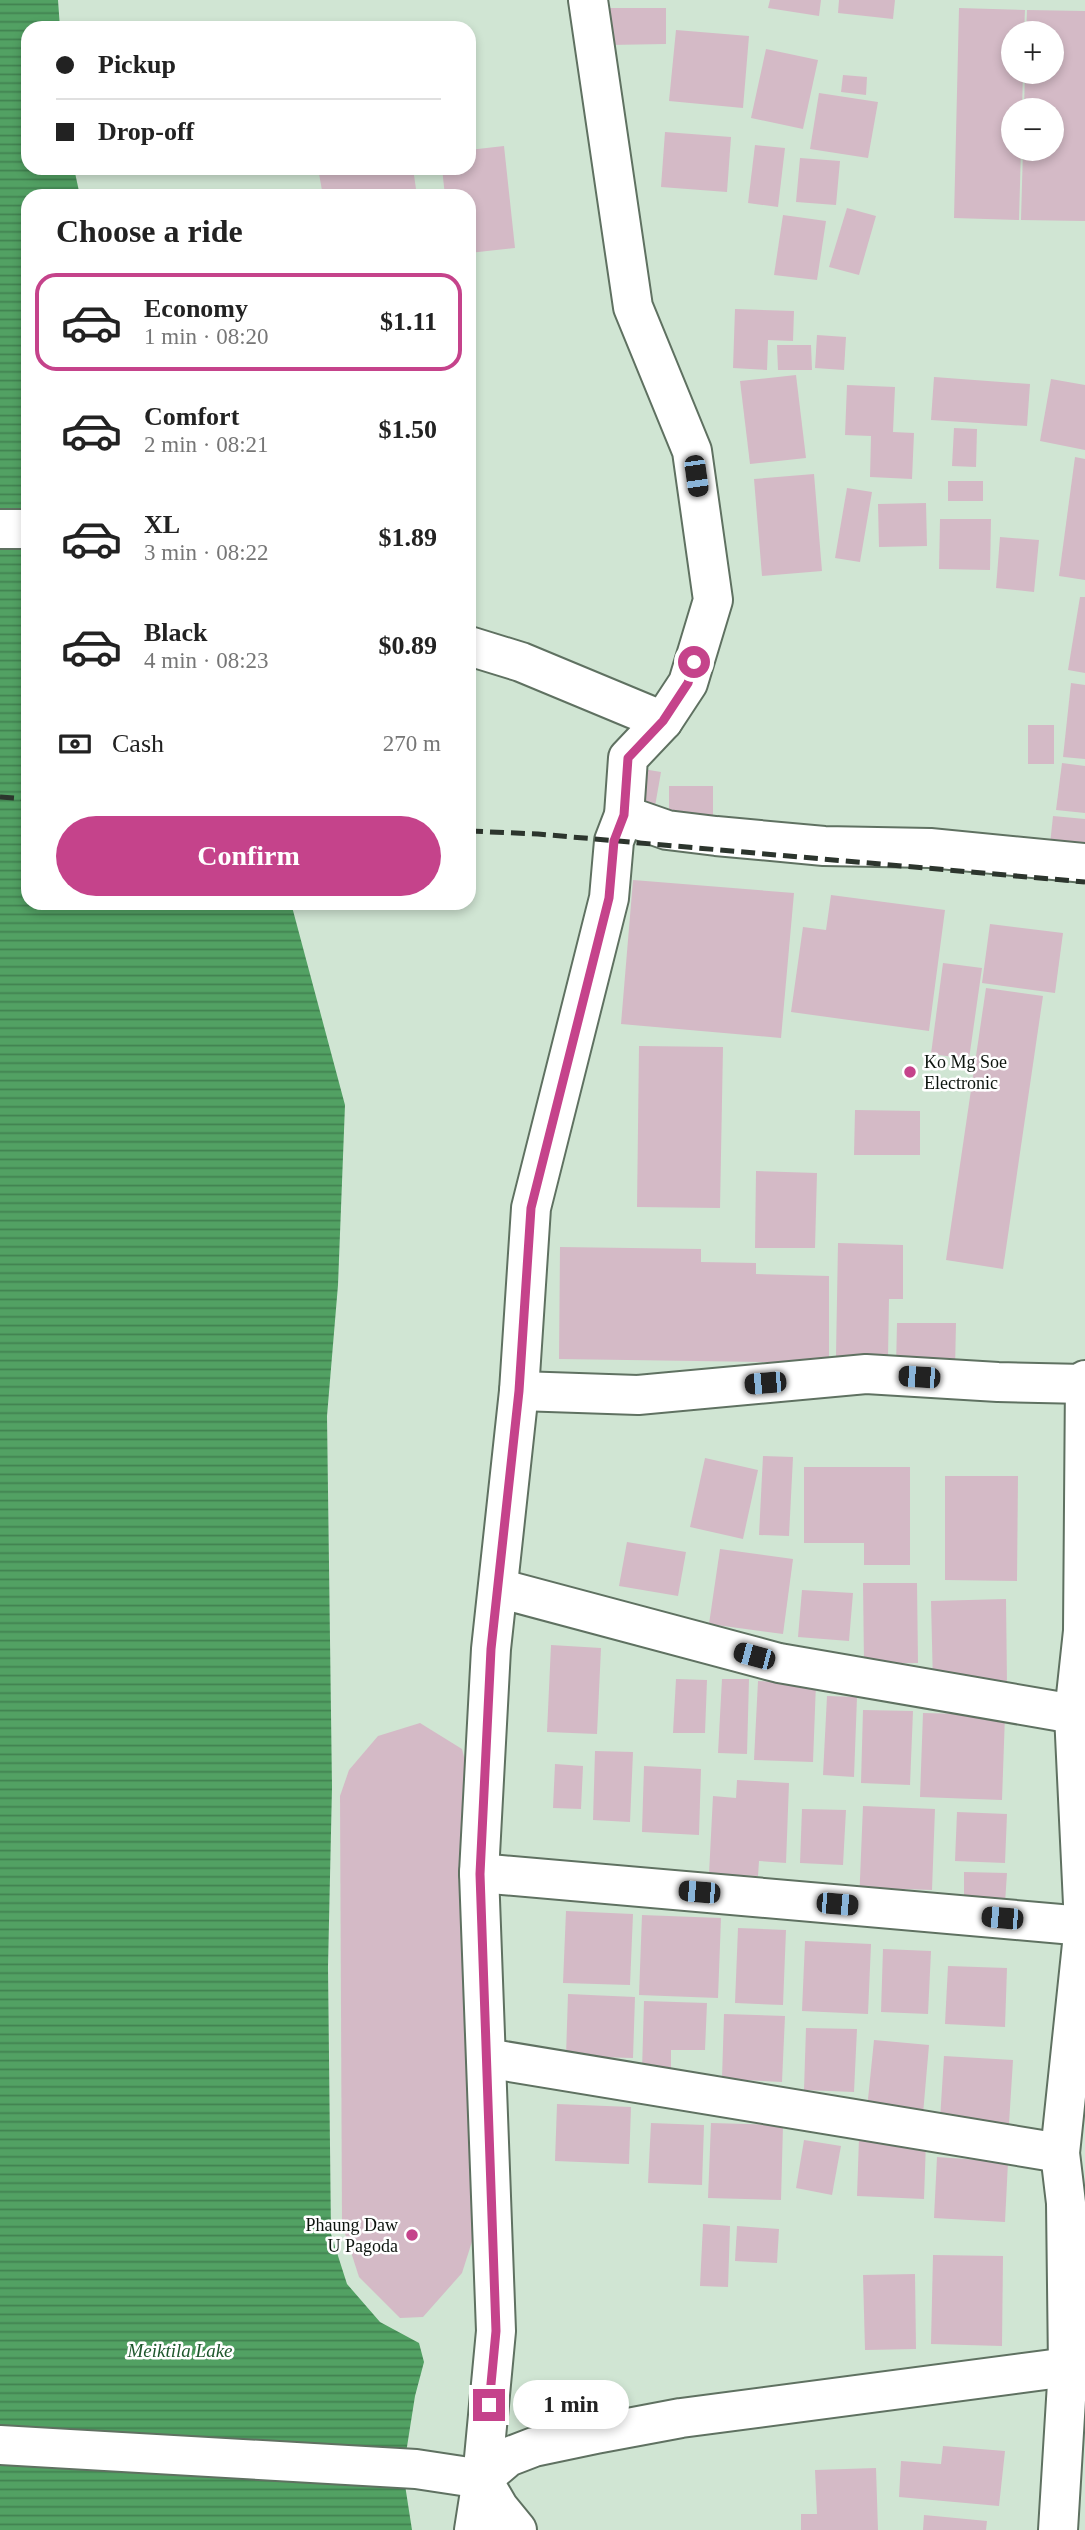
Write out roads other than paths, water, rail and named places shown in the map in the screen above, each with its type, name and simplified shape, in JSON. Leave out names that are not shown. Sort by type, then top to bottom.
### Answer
[{"type":"main road","points":[[474,2530],[482,2479],[496,2331],[480,1874],[491,1649],[519,1391],[531,1208],[609,898],[614,841],[624,815],[628,758],[663,721],[688,683],[713,600],[692,451],[633,307],[588,0]]},
{"type":"main road","points":[[0,528],[21,529]]},
{"type":"main road","points":[[476,648],[521,662],[663,721]]},
{"type":"main road","points":[[624,815],[667,830],[716,836],[824,846],[930,849],[1085,863]]},
{"type":"main road","points":[[519,1391],[638,1395],[866,1374],[998,1382],[1085,1382],[1084,1631],[1074,1714],[1084,1926],[1060,2153],[1076,2205],[1077,2368],[1058,2530]]},
{"type":"main road","points":[[498,1588],[779,1663],[1074,1714]]},
{"type":"main road","points":[[480,1874],[1084,1926]]},
{"type":"main road","points":[[486,2057],[1060,2153]]},
{"type":"main road","points":[[0,2445],[416,2469],[482,2479],[508,2458],[534,2447],[681,2418],[1077,2368]]},
{"type":"main road","points":[[482,2479],[499,2508],[517,2530]]},
{"type":"water","name":"Meiktila Lake","points":[[0,0],[58,0],[60,21],[21,21],[21,175],[76,175],[78,189],[21,189],[21,910],[293,910],[345,1105],[338,1285],[327,1416],[332,1787],[328,1967],[331,2234],[347,2284],[380,2322],[419,2343],[424,2362],[415,2396],[403,2472],[412,2530],[0,2530]]},
{"type":"railway","points":[[0,797],[21,798]]},
{"type":"railway","points":[[476,831],[538,834],[1085,882]]},
{"type":"place","name":"Ko Mg Soe Electronic","points":[[910,1072]]},
{"type":"place","name":"Phaung Daw U Pagoda","points":[[412,2235]]}]
